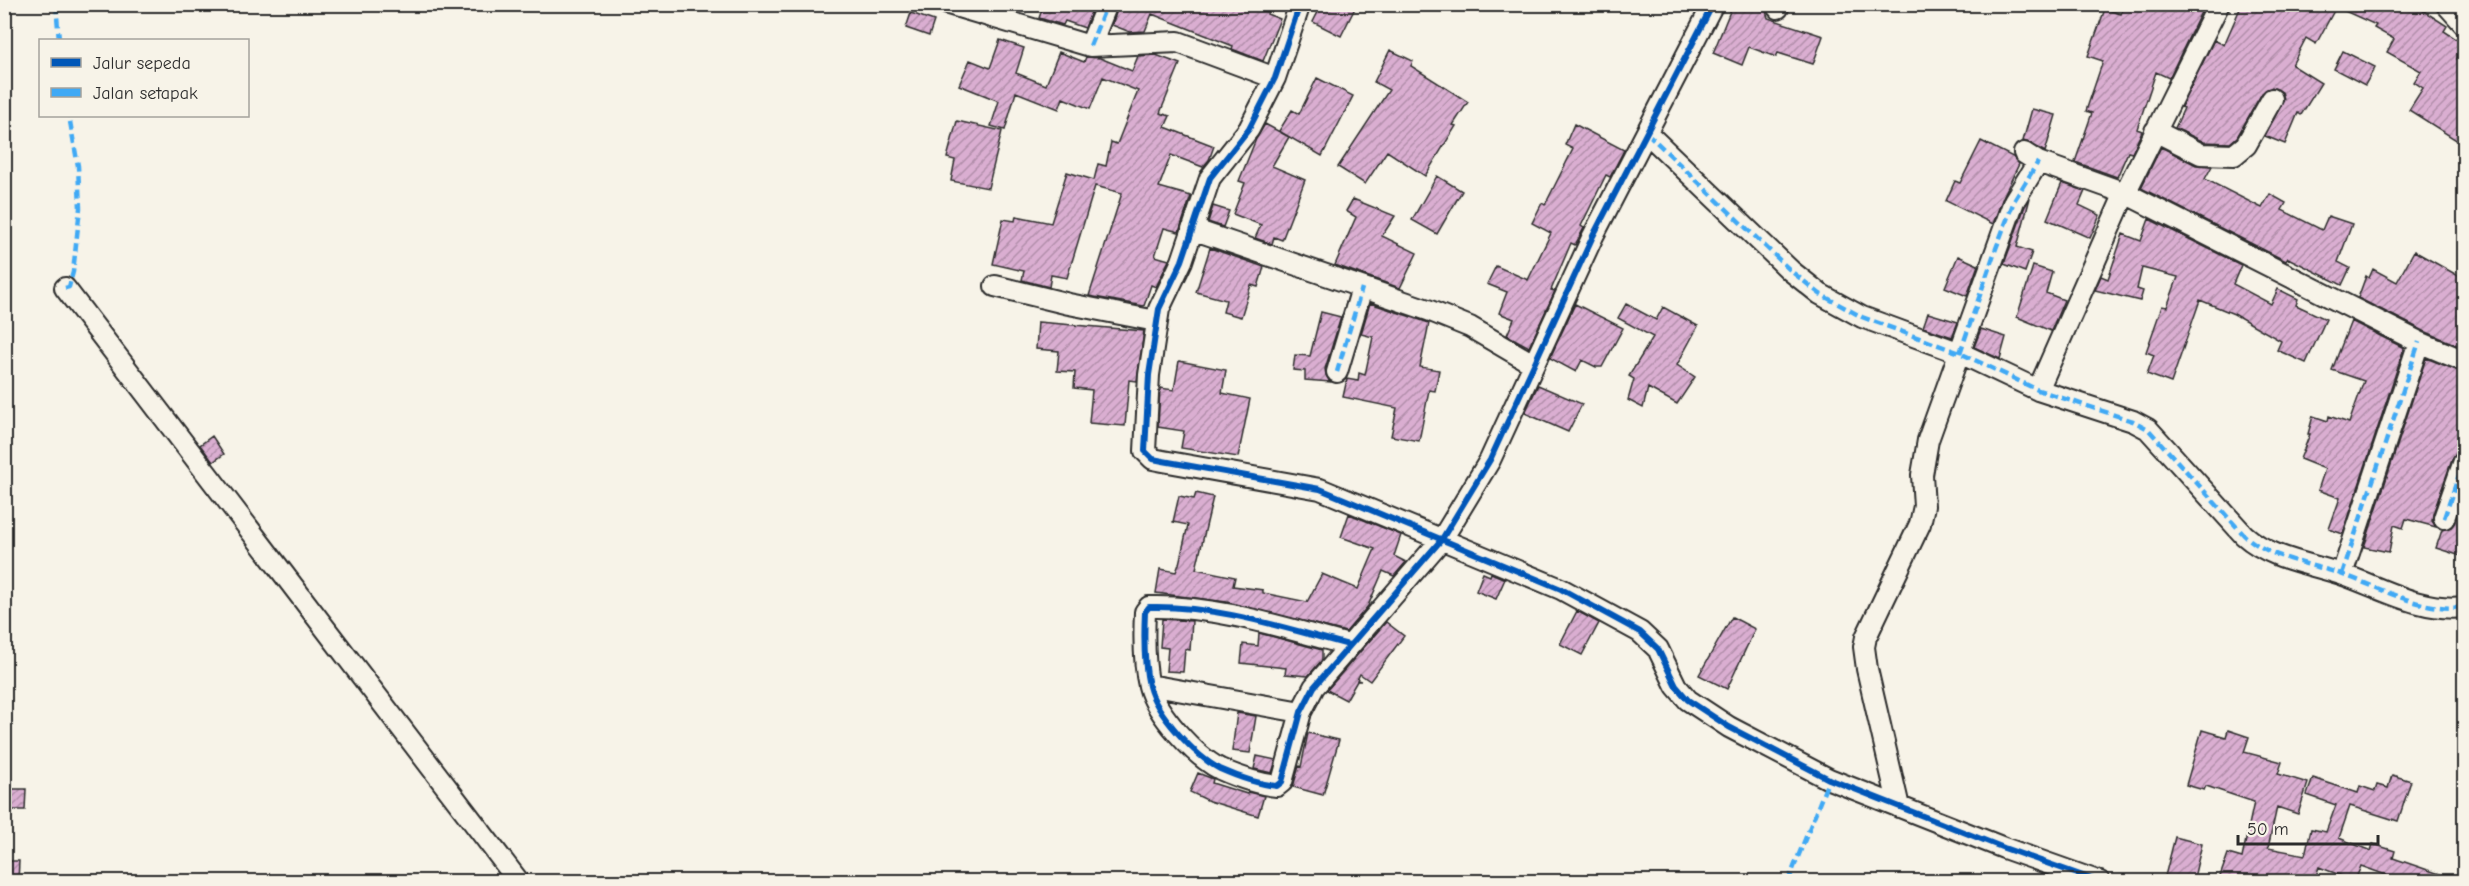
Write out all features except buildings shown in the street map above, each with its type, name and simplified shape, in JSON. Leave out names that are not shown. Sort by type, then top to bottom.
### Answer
[{"type":"street","points":[[948,4],[1090,46],[1178,42],[1275,78]]},
{"type":"street","points":[[1090,46],[1107,4]]},
{"type":"street","points":[[1300,4],[1275,78],[1249,129],[1210,178],[1156,321],[1149,375],[1144,447],[1153,459],[1320,489],[1561,589],[1640,632],[1658,649],[1676,686],[1688,700],[1729,727],[1829,779],[2004,848],[2100,882]]},
{"type":"street","points":[[1349,645],[1254,619],[1170,606],[1149,607],[1145,612],[1144,627],[1149,685],[1155,703],[1164,715],[1201,755],[1219,768],[1262,784],[1277,786],[1282,782],[1301,712],[1314,687],[1442,539],[1490,460],[1593,236],[1713,4]]},
{"type":"street","points":[[2038,390],[2125,193],[2219,4]]},
{"type":"street","points":[[2446,4],[2464,24]]},
{"type":"street","points":[[2155,131],[2201,154],[2234,155],[2246,145],[2272,99]]},
{"type":"street","points":[[1647,133],[1791,272],[1820,294],[1862,317],[1960,353],[2038,390],[2133,421],[2148,429],[2244,535],[2255,545],[2269,552],[2342,574],[2390,594],[2427,605],[2446,608],[2464,607]]},
{"type":"street","points":[[1899,807],[1864,647],[1866,637],[1920,524],[1924,506],[1922,475],[1928,440],[2031,157],[2125,193],[2420,342],[2464,361]]},
{"type":"street","points":[[1192,229],[1428,310],[1470,327],[1533,364]]},
{"type":"street","points":[[995,286],[1069,304],[1156,321]]},
{"type":"street","points":[[65,288],[519,882]]},
{"type":"street","points":[[1337,372],[1362,288]]},
{"type":"street","points":[[2342,574],[2420,342]]},
{"type":"street","points":[[2444,518],[2464,462]]},
{"type":"street","points":[[1149,685],[1301,712]]},
{"type":"marked path","points":[[56,4],[59,39]]},
{"type":"marked path","points":[[1090,46],[1107,4]]},
{"type":"marked path","points":[[1778,8],[1779,4]]},
{"type":"marked path","points":[[65,288],[69,287],[73,272],[80,208],[78,166],[69,117]]},
{"type":"marked path","points":[[1647,133],[1791,271],[1820,294],[1862,317],[1960,353],[2038,390],[2133,421],[2148,429],[2244,535],[2266,550],[2341,574],[2401,598],[2432,606],[2464,607]]},
{"type":"marked path","points":[[1960,353],[2014,201],[2038,162]]},
{"type":"marked path","points":[[1337,372],[1362,288]]},
{"type":"marked path","points":[[2342,574],[2419,342]]},
{"type":"marked path","points":[[2444,518],[2464,461]]},
{"type":"marked path","points":[[1788,882],[1829,779]]},
{"type":"cycle path","points":[[1300,4],[1275,78],[1249,129],[1210,178],[1182,261],[1159,309],[1149,375],[1145,451],[1153,459],[1320,489],[1561,589],[1640,632],[1658,649],[1676,686],[1688,700],[1729,727],[1829,779],[2004,848],[2100,882]]},
{"type":"cycle path","points":[[1349,645],[1225,614],[1174,607],[1149,607],[1145,612],[1147,678],[1153,697],[1168,721],[1188,744],[1220,769],[1248,780],[1277,786],[1282,782],[1301,712],[1314,687],[1442,539],[1490,460],[1593,236],[1713,4]]}]
